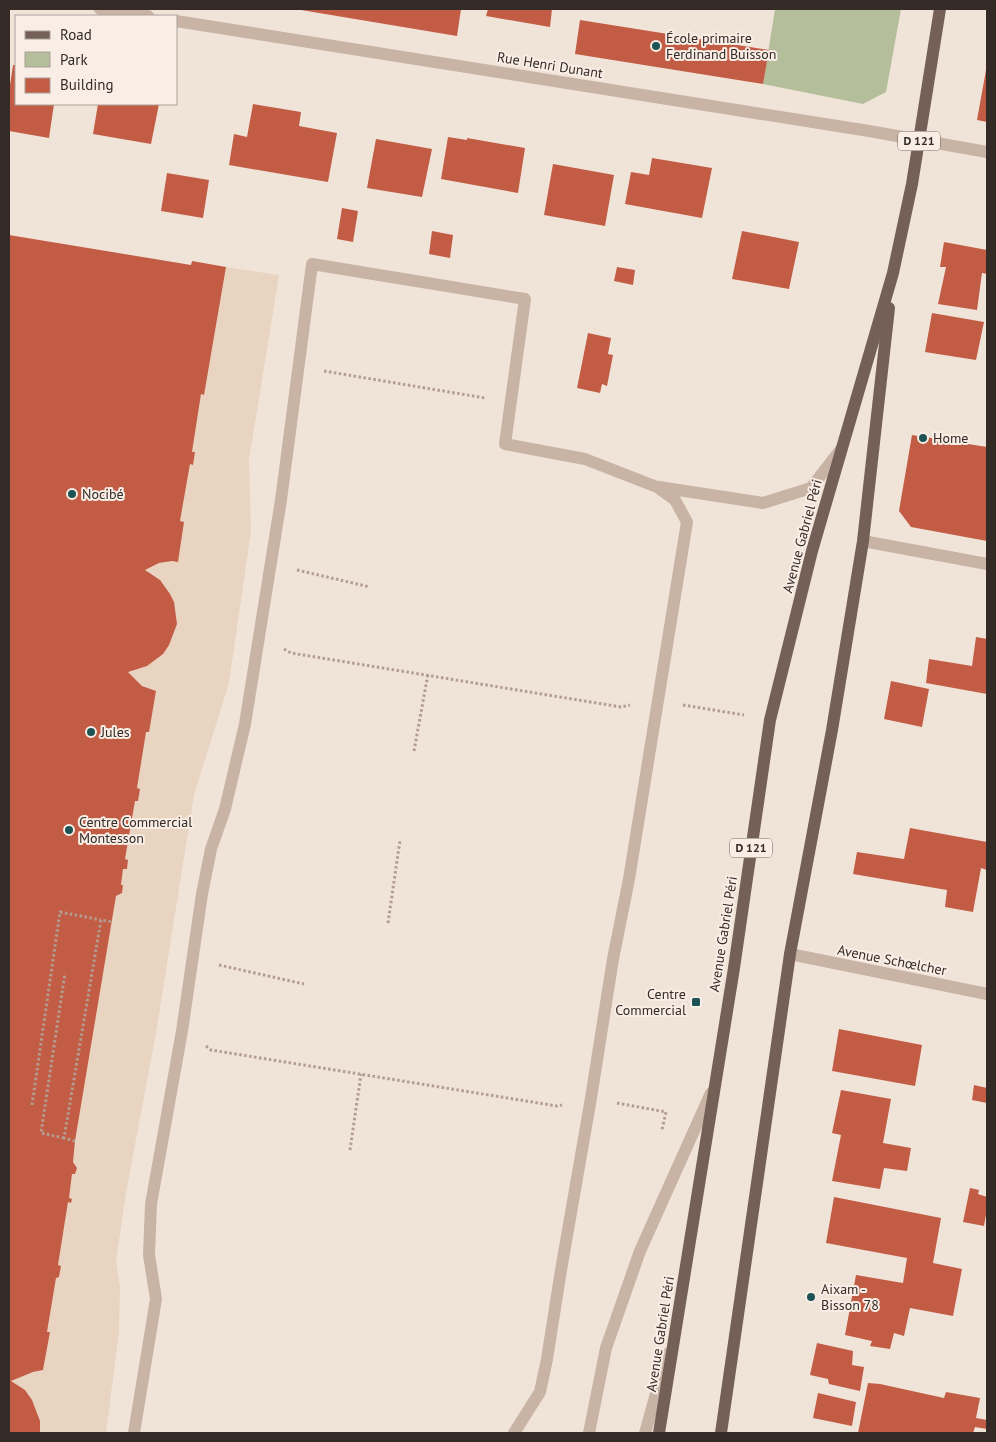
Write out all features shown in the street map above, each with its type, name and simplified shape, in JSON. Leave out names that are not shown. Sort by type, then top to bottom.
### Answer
[{"type":"main road","name":"Avenue Gabriel Péri","points":[[659,1433],[715,1086],[770,720],[812,551],[893,273],[920,141],[940,9]]},
{"type":"main road","name":"Avenue Gabriel Péri","points":[[721,1433],[790,954],[832,730],[863,541],[893,273]]},
{"type":"street","points":[[100,9],[141,15]]},
{"type":"street","name":"Rue Henri Dunant","points":[[178,21],[860,129],[987,152]]},
{"type":"street","points":[[134,1433],[156,1300],[149,1255],[151,1204],[182,1030],[202,894],[211,849],[225,809],[245,724],[281,500],[312,264],[525,299],[505,444],[585,459],[657,487],[763,502],[811,488],[842,448]]},
{"type":"street","points":[[514,1433],[540,1392],[547,1359],[613,959],[629,879],[687,522],[675,500],[657,487]]},
{"type":"street","points":[[863,541],[987,564]]},
{"type":"street","name":"Avenue Schœlcher","points":[[790,954],[987,994]]},
{"type":"street","points":[[589,1433],[606,1348],[640,1251],[715,1086]]},
{"type":"street","points":[[645,1433],[680,1308]]},
{"type":"path","points":[[299,366],[510,403]]},
{"type":"path","points":[[316,575],[370,587]]},
{"type":"path","points":[[260,634],[291,653],[621,706],[658,701],[770,720]]},
{"type":"path","points":[[414,751],[428,674]]},
{"type":"path","points":[[388,923],[400,840]]},
{"type":"path","points":[[32,1105],[60,912],[113,922]]},
{"type":"path","points":[[64,1138],[101,920]]},
{"type":"path","points":[[216,964],[304,984]]},
{"type":"path","points":[[65,973],[41,1133],[75,1141]]},
{"type":"path","points":[[182,1030],[211,1050],[557,1106],[591,1098],[666,1112]]},
{"type":"path","points":[[350,1150],[361,1074]]},
{"type":"green space","points":[[775,9],[901,9],[886,92],[863,104],[763,84]]},
{"type":"shaded area","points":[[226,267],[279,275],[249,460],[251,531],[229,683],[194,795],[157,1027],[126,1193],[116,1261],[120,1287],[119,1331],[106,1433],[9,1433],[9,1382],[43,1370],[50,1333],[47,1332],[56,1278],[59,1277],[61,1266],[58,1265],[68,1202],[71,1203],[72,1200],[69,1198],[72,1174],[75,1174],[77,1168],[73,1162],[75,1141],[116,896],[122,893],[123,869],[127,869],[128,860],[125,859],[135,801],[138,800],[140,789],[137,788],[148,689],[142,686],[128,672],[64,669],[50,1109],[9,1144],[9,694],[16,645],[9,642],[9,565],[112,573],[145,570],[159,563],[178,561],[184,522],[180,521],[190,464],[193,464],[195,452],[192,452],[201,394],[204,394]]},
{"type":"building","points":[[295,9],[461,9],[457,36]]},
{"type":"building","points":[[488,9],[552,9],[550,27],[486,16]]},
{"type":"building","points":[[580,20],[769,50],[763,84],[575,54]]},
{"type":"building","points":[[13,65],[15,65],[15,105],[54,105],[49,138],[9,131],[9,92]]},
{"type":"building","points":[[987,70],[987,122],[977,120]]},
{"type":"building","points":[[253,104],[301,112],[299,126],[337,133],[328,182],[229,165],[234,134],[247,137]]},
{"type":"building","points":[[98,105],[159,105],[151,144],[93,134]]},
{"type":"building","points":[[448,137],[467,140],[467,138],[525,148],[518,193],[441,179]]},
{"type":"building","points":[[376,139],[432,149],[422,197],[367,188]]},
{"type":"building","points":[[652,158],[712,168],[702,218],[625,204],[631,172],[649,175]]},
{"type":"building","points":[[553,164],[614,175],[605,226],[544,215]]},
{"type":"building","points":[[167,173],[209,180],[203,218],[161,211]]},
{"type":"building","points":[[342,208],[358,211],[353,242],[337,239]]},
{"type":"building","points":[[432,231],[453,235],[450,258],[429,254]]},
{"type":"building","points":[[742,231],[799,242],[789,289],[732,279]]},
{"type":"building","name":"Centre Commercial Montesson","points":[[9,235],[191,265],[192,261],[226,267],[204,395],[201,394],[192,452],[195,452],[193,465],[190,464],[180,521],[184,522],[178,562],[159,563],[145,570],[160,580],[170,594],[174,602],[177,624],[169,645],[163,654],[147,666],[128,672],[142,686],[156,691],[149,732],[146,732],[137,788],[140,789],[138,801],[135,801],[125,859],[128,860],[127,869],[123,869],[122,893],[116,896],[75,1141],[73,1162],[77,1168],[75,1174],[72,1174],[69,1198],[72,1199],[71,1203],[68,1202],[58,1265],[61,1266],[59,1277],[56,1278],[47,1332],[50,1332],[43,1370],[11,1381],[25,1390],[32,1400],[40,1421],[40,1433],[9,1433]]},
{"type":"building","points":[[944,242],[987,250],[987,274],[982,273],[977,310],[938,304],[946,267],[940,267]]},
{"type":"building","points":[[617,267],[635,270],[633,285],[614,281]]},
{"type":"building","points":[[932,313],[984,322],[976,360],[925,352]]},
{"type":"building","points":[[588,333],[611,338],[608,354],[613,355],[607,386],[602,384],[600,393],[577,388]]},
{"type":"building","points":[[912,435],[987,447],[987,541],[911,527],[899,511]]},
{"type":"building","points":[[976,637],[987,639],[987,694],[926,683],[929,659],[972,666]]},
{"type":"building","points":[[891,681],[929,689],[922,727],[884,719]]},
{"type":"building","points":[[910,828],[987,842],[987,870],[981,868],[973,912],[945,907],[947,890],[853,874],[857,852],[904,859]]},
{"type":"building","points":[[839,1029],[922,1045],[915,1086],[832,1071]]},
{"type":"building","points":[[974,1085],[987,1088],[987,1103],[972,1100]]},
{"type":"building","points":[[841,1090],[891,1099],[883,1143],[911,1148],[907,1171],[884,1168],[880,1189],[832,1181],[841,1135],[832,1133]]},
{"type":"building","points":[[970,1188],[979,1190],[978,1194],[987,1197],[984,1226],[963,1222]]},
{"type":"building","points":[[834,1197],[941,1218],[933,1263],[962,1269],[953,1316],[910,1308],[904,1336],[894,1333],[890,1349],[870,1346],[872,1341],[845,1335],[856,1275],[903,1283],[907,1258],[826,1243]]},
{"type":"building","points":[[817,1343],[853,1351],[852,1365],[864,1367],[860,1391],[829,1384],[828,1379],[810,1375]]},
{"type":"building","points":[[868,1383],[944,1398],[946,1392],[980,1398],[976,1418],[987,1420],[987,1429],[975,1427],[973,1433],[858,1433]]},
{"type":"building","points":[[818,1393],[856,1402],[852,1426],[813,1418]]},
{"type":"place","name":"École primaire Ferdinand Buisson","points":[[656,46]]},
{"type":"place","name":"Home","points":[[923,438]]},
{"type":"place","name":"Nocibé","points":[[72,494]]},
{"type":"place","name":"Jules","points":[[91,732]]},
{"type":"place","name":"Centre Commercial Montesson","points":[[69,830]]},
{"type":"place","name":"Centre Commercial","points":[[696,1002]]},
{"type":"place","name":"Aixam - Bisson 78","points":[[811,1297]]}]
